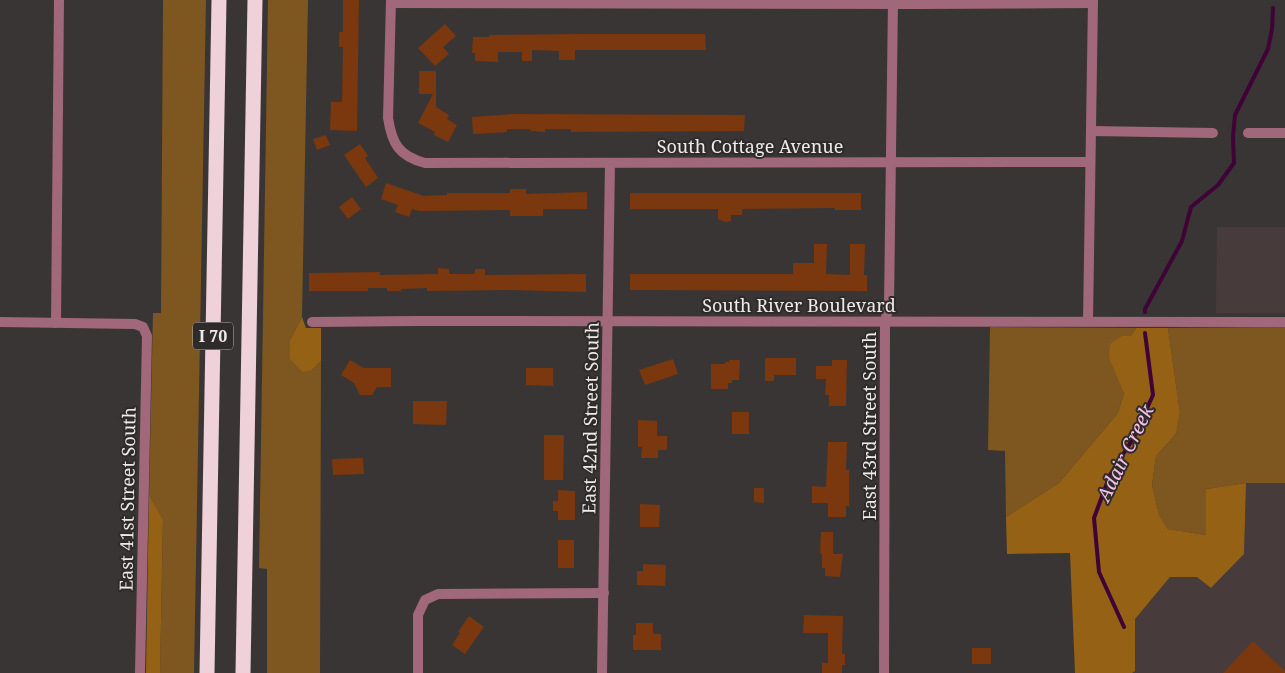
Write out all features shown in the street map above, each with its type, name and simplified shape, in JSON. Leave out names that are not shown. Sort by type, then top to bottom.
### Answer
[{"type":"highway","name":"I 70","points":[[207,673],[219,0]]},
{"type":"highway","name":"I 70","points":[[243,673],[255,0]]},
{"type":"street","points":[[0,322],[56,323],[59,0]]},
{"type":"street","points":[[391,1],[1093,2],[1088,321]]},
{"type":"street","name":"South Cottage Avenue","points":[[391,1],[388,118],[392,139],[399,149],[410,158],[425,163],[1090,162]]},
{"type":"street","name":"East 43rd Street South","points":[[884,673],[885,322],[889,305],[893,2]]},
{"type":"street","points":[[1091,131],[1213,133]]},
{"type":"street","points":[[1248,133],[1285,133]]},
{"type":"street","name":"East 42nd Street South","points":[[602,673],[610,163]]},
{"type":"street","name":"South River Boulevard","points":[[312,322],[1285,322]]},
{"type":"street","name":"East 41st Street South","points":[[56,323],[135,324],[143,327],[147,336],[140,673]]},
{"type":"street","points":[[418,673],[418,615],[425,600],[438,594],[604,593]]},
{"type":"shaded area","points":[[163,0],[206,0],[194,673],[160,673],[163,519],[149,495],[153,313],[161,313]]},
{"type":"shaded area","points":[[268,0],[308,0],[302,317],[290,340],[312,370],[321,361],[320,673],[267,673],[267,569],[259,568]]},
{"type":"shaded area","points":[[1217,227],[1285,227],[1285,313],[1216,313]]},
{"type":"shaded area","points":[[302,317],[306,328],[321,328],[321,361],[312,370],[303,372],[290,359],[290,340]]},
{"type":"shaded area","points":[[990,327],[1136,328],[1131,336],[1118,377],[1124,394],[1118,413],[1059,483],[1006,517],[1005,451],[988,450]]},
{"type":"shaded area","points":[[1285,327],[1285,483],[1246,483],[1206,489],[1206,535],[1168,529],[1159,515],[1152,485],[1156,456],[1176,434],[1180,413],[1168,328]]},
{"type":"shaded area","points":[[1136,328],[1168,328],[1180,413],[1176,434],[1156,456],[1152,485],[1159,515],[1168,529],[1206,535],[1206,489],[1246,483],[1244,554],[1211,588],[1197,577],[1170,577],[1135,619],[1135,671],[1132,673],[1075,673],[1070,553],[1007,554],[1006,517],[1059,483],[1118,413],[1124,394],[1109,357],[1110,344],[1122,336],[1131,336]]},
{"type":"shaded area","points":[[1246,483],[1285,483],[1285,673],[1132,673],[1135,671],[1135,619],[1170,577],[1197,577],[1212,588],[1244,554]]},
{"type":"shaded area","points":[[149,495],[163,519],[160,673],[146,673]]},
{"type":"building","points":[[343,0],[359,0],[357,131],[330,130],[331,102],[342,102],[343,47],[339,47],[339,32],[343,32]]},
{"type":"building","points":[[445,24],[456,36],[443,47],[449,54],[435,66],[418,48]]},
{"type":"building","points":[[705,34],[706,50],[575,50],[575,60],[559,60],[559,51],[532,50],[532,61],[522,61],[522,52],[498,52],[498,62],[475,61],[475,53],[472,53],[473,37],[489,37],[489,35]]},
{"type":"building","points":[[419,71],[436,71],[436,107],[449,115],[447,119],[457,125],[448,142],[434,135],[435,132],[418,123],[433,94],[419,94]]},
{"type":"building","points":[[512,114],[745,115],[744,131],[571,132],[571,129],[545,129],[545,132],[530,131],[531,129],[507,129],[507,132],[473,134],[472,117]]},
{"type":"building","points":[[326,135],[330,145],[317,150],[313,139]]},
{"type":"building","points":[[360,144],[368,156],[365,158],[378,178],[366,187],[344,155]]},
{"type":"building","points":[[386,183],[424,196],[447,195],[447,193],[510,193],[510,189],[526,189],[526,194],[587,192],[587,209],[543,209],[543,216],[510,216],[510,210],[419,211],[412,209],[409,217],[395,212],[398,205],[381,199]]},
{"type":"building","points":[[630,193],[861,193],[861,210],[835,210],[835,208],[742,209],[742,215],[731,215],[731,221],[725,222],[718,219],[718,209],[630,209]]},
{"type":"building","points":[[352,197],[361,209],[348,219],[339,207]]},
{"type":"building","points":[[814,244],[827,244],[826,274],[850,275],[850,244],[865,244],[864,275],[867,275],[867,291],[630,290],[630,274],[793,274],[793,263],[814,263]]},
{"type":"building","points":[[438,268],[449,269],[449,274],[475,274],[475,269],[485,269],[485,275],[586,274],[586,292],[510,290],[427,291],[427,288],[401,289],[401,291],[387,291],[387,288],[368,288],[368,291],[309,291],[309,273],[380,272],[380,275],[438,274]]},
{"type":"building","points":[[765,358],[796,358],[796,375],[774,375],[774,381],[765,381]]},
{"type":"building","points":[[673,359],[678,374],[645,385],[639,370]]},
{"type":"building","points":[[350,360],[364,368],[391,368],[391,387],[377,387],[372,395],[360,395],[354,383],[341,375]]},
{"type":"building","points":[[729,360],[740,360],[739,380],[732,380],[732,383],[728,383],[728,389],[711,389],[711,364],[725,364]]},
{"type":"building","points":[[832,360],[847,360],[846,406],[829,406],[829,395],[825,395],[826,379],[816,379],[816,366],[832,366]]},
{"type":"building","points":[[526,368],[553,368],[553,386],[526,385]]},
{"type":"building","points":[[413,401],[447,401],[446,425],[413,424]]},
{"type":"building","points":[[732,412],[749,412],[749,434],[732,434]]},
{"type":"building","points":[[638,420],[657,421],[657,436],[667,436],[667,450],[658,450],[658,458],[641,458],[642,447],[638,447]]},
{"type":"building","points":[[544,435],[564,435],[563,480],[544,480]]},
{"type":"building","points":[[828,442],[847,442],[846,470],[849,470],[849,506],[846,506],[846,517],[828,517],[828,503],[812,503],[812,486],[826,487]]},
{"type":"building","points":[[363,458],[364,474],[333,475],[332,459]]},
{"type":"building","points":[[754,488],[764,488],[764,503],[754,502]]},
{"type":"building","points":[[558,490],[575,491],[575,520],[558,520],[558,511],[553,511],[553,501],[558,501]]},
{"type":"building","points":[[640,504],[660,505],[659,527],[640,527]]},
{"type":"building","points":[[821,532],[833,532],[833,554],[843,554],[840,577],[825,576],[825,568],[822,568],[822,554],[820,553]]},
{"type":"building","points":[[558,540],[574,540],[574,568],[558,568]]},
{"type":"building","points":[[643,564],[666,565],[665,586],[637,585],[637,571],[643,571]]},
{"type":"building","points":[[804,615],[843,616],[842,654],[845,654],[845,665],[842,665],[842,673],[822,673],[822,663],[828,663],[828,633],[803,633]]},
{"type":"building","points":[[469,616],[484,627],[465,654],[452,645]]},
{"type":"building","points":[[636,623],[653,623],[653,634],[661,634],[661,650],[633,650],[633,635],[636,635]]},
{"type":"building","points":[[1253,641],[1285,671],[1285,673],[1223,673]]},
{"type":"building","points":[[972,648],[991,648],[991,664],[972,664]]},
{"type":"waterway","name":"Adair Creek","points":[[1145,312],[1182,241],[1191,207],[1218,185],[1234,163],[1233,137],[1235,115],[1268,49],[1272,29],[1273,8]]},
{"type":"waterway","name":"Adair Creek","points":[[1124,627],[1099,572],[1094,518],[1110,475],[1134,437],[1153,395],[1145,333]]}]
